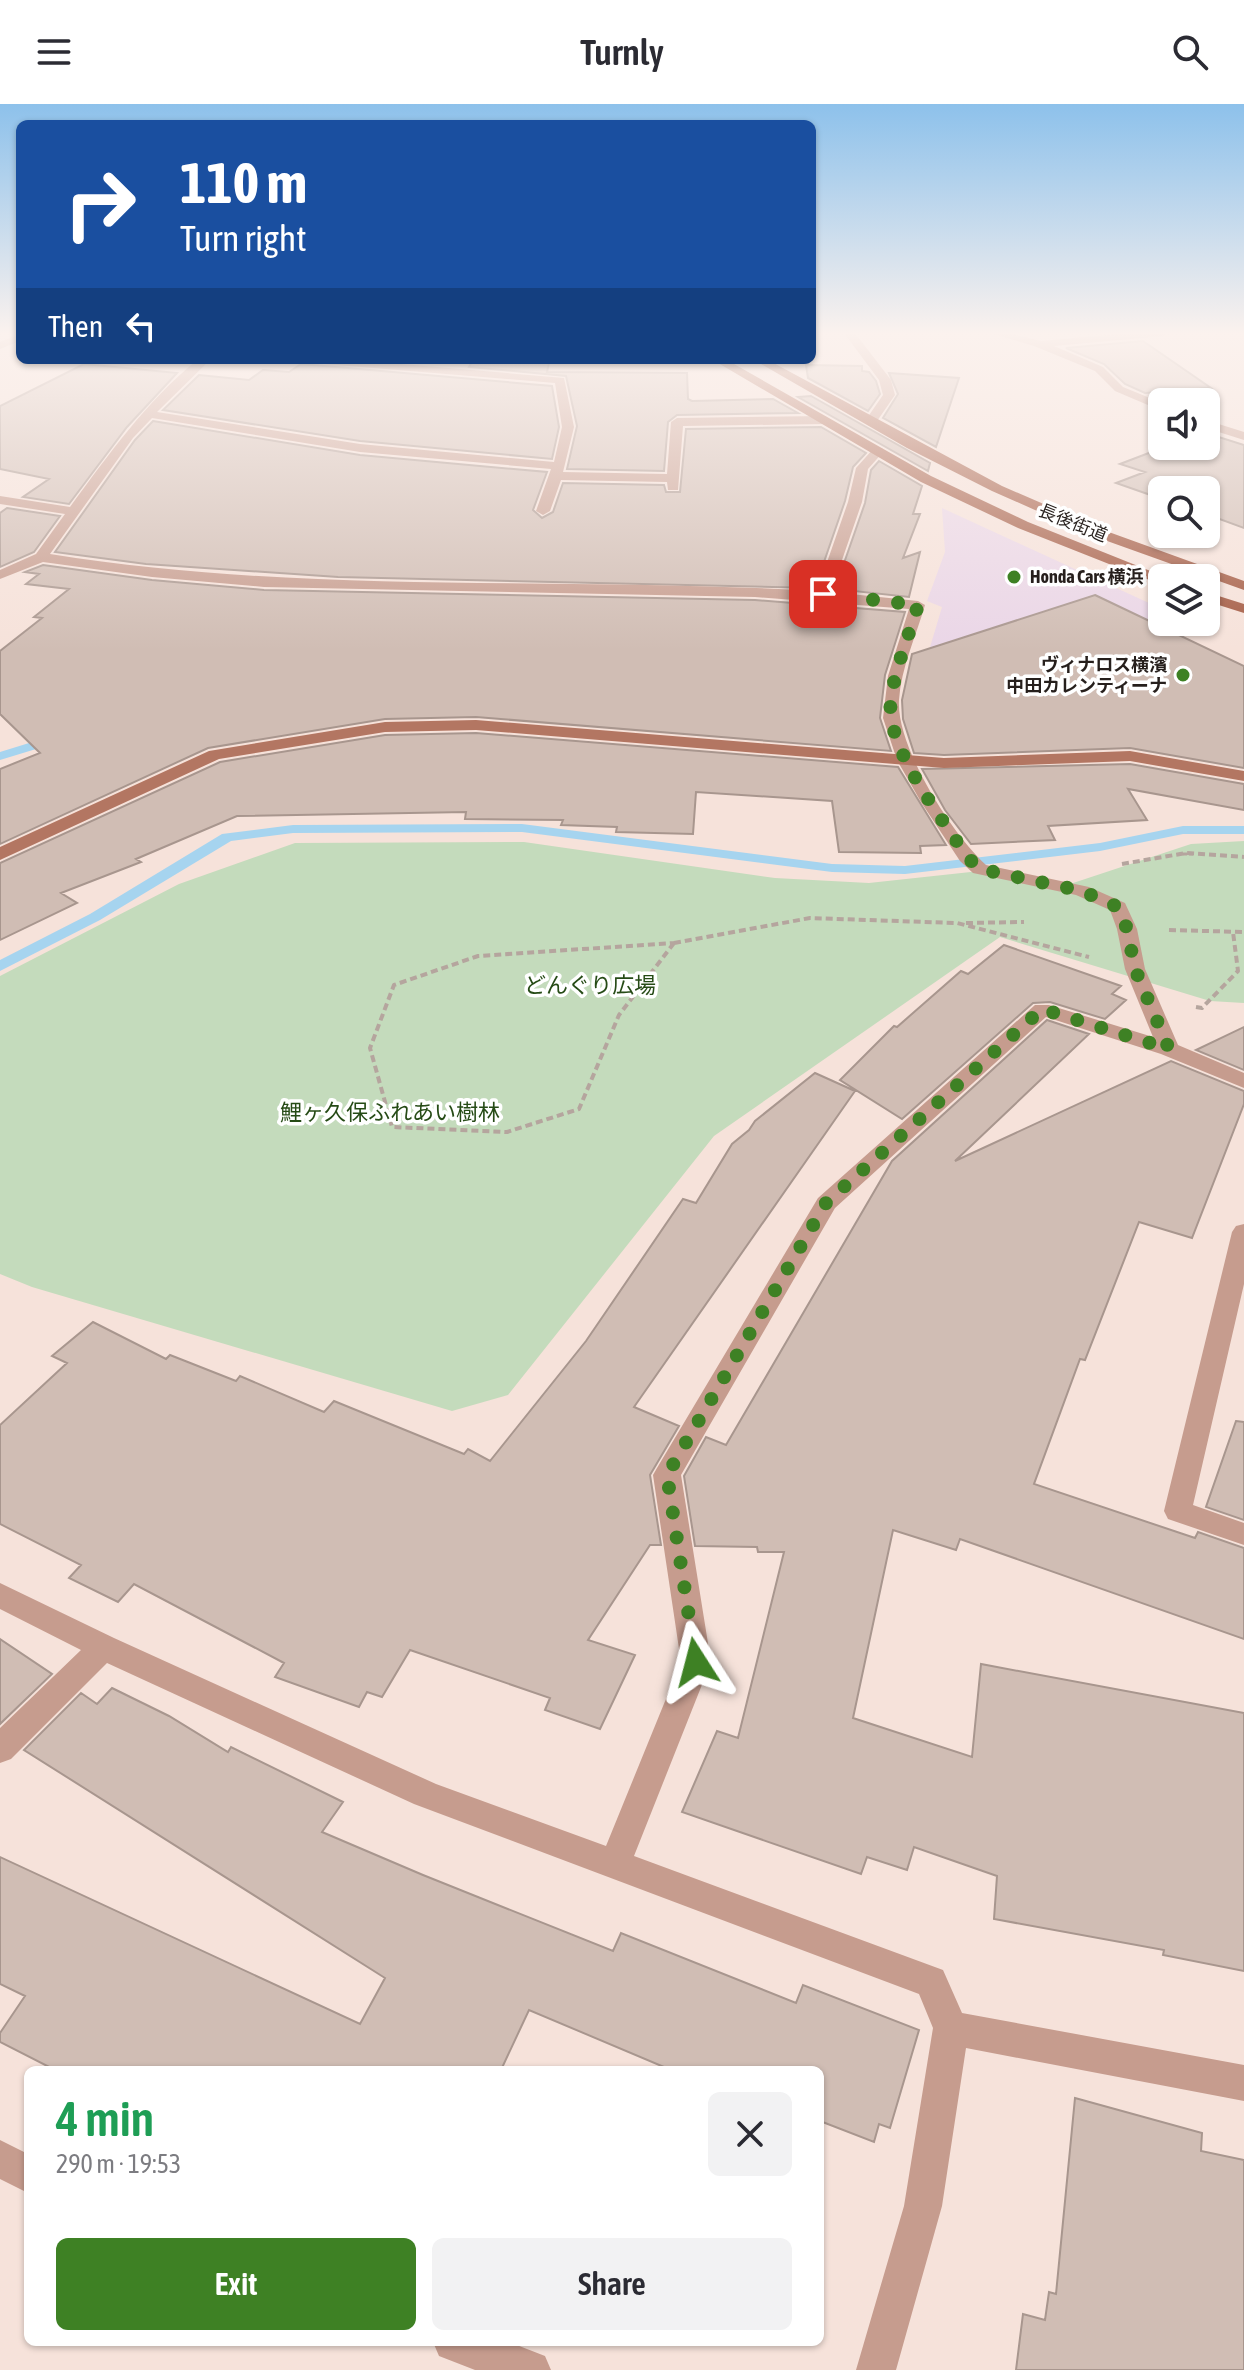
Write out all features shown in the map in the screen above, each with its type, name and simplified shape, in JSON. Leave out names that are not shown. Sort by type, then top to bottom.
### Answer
[{"type":"main road","name":"長後街道","points":[[857,439],[926,479],[1011,519],[1148,574]]},
{"type":"main road","name":"長後街道","points":[[903,439],[962,471],[1057,515],[1244,586]]},
{"type":"main road","points":[[1220,601],[1244,609]]},
{"type":"street","points":[[0,575],[41,557],[129,439]]},
{"type":"street","points":[[303,439],[360,448],[673,482],[676,439]]},
{"type":"street","points":[[543,511],[565,439]]},
{"type":"street","points":[[823,594],[855,502],[862,468],[878,451]]},
{"type":"street","points":[[0,500],[76,512]]},
{"type":"street","points":[[41,557],[139,573],[262,583],[823,594],[918,605],[890,710],[906,761],[974,863],[1082,891],[1118,907],[1127,929],[1135,969],[1169,1049]]},
{"type":"street","points":[[0,854],[215,755],[385,727],[521,728],[944,763],[1130,756],[1244,776]]},
{"type":"street","points":[[615,1864],[696,1662],[667,1475],[826,1203],[1042,1009],[1169,1049],[1244,1081]]},
{"type":"street","points":[[1244,1232],[1178,1511],[1244,1534]]},
{"type":"street","points":[[0,1595],[103,1647],[425,1794],[764,1923],[931,1982],[951,2028],[923,2206],[876,2370]]},
{"type":"street","points":[[0,1749],[103,1647]]},
{"type":"street","points":[[951,2028],[1244,2083]]},
{"type":"street","points":[[0,2159],[24,2172]]},
{"type":"street","points":[[464,2346],[531,2370]]},
{"type":"path","points":[[1082,891],[1123,863],[1186,853],[1244,857]]},
{"type":"path","points":[[674,943],[619,1015],[579,1109],[507,1132],[392,1127],[370,1048],[394,985],[478,956],[674,943],[810,918],[957,923],[1135,969]]},
{"type":"path","points":[[1148,1000],[1202,1008],[1238,971],[1233,932],[1244,932]]},
{"type":"shaded area","name":"Honda Cars 横浜","points":[[942,508],[1148,603],[1148,636],[1154,636],[1061,656],[925,664],[942,607],[927,601],[945,552]]},
{"type":"green space","name":"鯉ヶ久保ふれあい樹林","points":[[1244,841],[1244,1003],[1210,1001],[1000,937],[714,1136],[508,1395],[452,1411],[32,1287],[0,1274],[0,976],[179,884],[295,843],[524,842],[775,878],[869,883],[980,871],[1064,886],[1191,844]]},
{"type":"building","points":[[0,439],[118,439],[69,504],[23,497],[49,479],[0,469]]},
{"type":"building","points":[[261,439],[360,455],[547,472],[533,510],[542,518],[553,512],[563,483],[664,485],[666,492],[680,492],[685,439],[841,439],[866,453],[853,467],[845,501],[815,588],[338,577],[146,564],[55,552],[135,440]]},
{"type":"building","points":[[346,439],[556,439],[552,459]]},
{"type":"building","points":[[574,439],[667,439],[664,471],[567,469]]},
{"type":"building","points":[[871,439],[887,439],[930,463],[928,471]]},
{"type":"building","points":[[921,439],[939,439],[936,447]]},
{"type":"building","points":[[1220,439],[1244,445],[1244,528],[1220,519],[1220,476],[1148,476],[1148,494],[1116,483],[1145,472],[1120,464],[1148,453],[1148,460],[1220,460]]},
{"type":"building","points":[[879,461],[922,486],[913,514],[920,514],[903,558],[920,552],[909,597],[835,589],[865,503],[871,470]]},
{"type":"building","points":[[7,508],[60,516],[34,552],[0,567],[0,513]]},
{"type":"building","points":[[43,565],[152,580],[264,590],[755,600],[905,612],[885,675],[880,718],[891,751],[476,717],[385,719],[208,748],[0,844],[0,769],[40,753],[0,714],[0,651],[42,618],[34,617],[69,589],[26,584],[39,574],[25,572]]},
{"type":"building","points":[[1095,595],[1148,620],[1148,636],[1181,636],[1244,666],[1244,768],[1130,748],[944,755],[914,753],[903,719],[902,700],[912,654]]},
{"type":"building","points":[[476,733],[898,767],[946,845],[920,846],[921,853],[839,852],[832,801],[696,792],[693,834],[616,832],[617,827],[561,825],[563,820],[465,819],[466,812],[237,816],[136,859],[141,862],[61,893],[77,903],[0,940],[0,863],[220,762],[385,735]]},
{"type":"building","points":[[1130,764],[1244,784],[1244,810],[1128,789],[1147,820],[1048,826],[1055,840],[971,844],[945,810],[922,769]]},
{"type":"building","points":[[1004,945],[1121,986],[1112,994],[1126,1000],[1105,1019],[1050,1002],[1033,1003],[902,1119],[840,1080],[894,1026],[897,1027],[961,971],[968,974]]},
{"type":"building","points":[[1047,1020],[1089,1034],[955,1161],[1171,1061],[1244,1091],[1244,1104],[1192,1238],[1139,1222],[1085,1360],[1080,1359],[1034,1484],[1195,1538],[1198,1532],[1244,1548],[1244,1639],[960,1539],[956,1550],[893,1530],[853,1718],[972,1757],[981,1664],[1244,1713],[1244,1971],[1163,1955],[1164,1950],[994,1919],[997,1876],[914,1847],[907,1870],[867,1857],[861,1874],[682,1812],[717,1731],[738,1738],[784,1552],[758,1552],[757,1547],[695,1546],[684,1476],[706,1437],[726,1445],[892,1161]]},
{"type":"building","points":[[1244,1027],[1244,1070],[1196,1050]]},
{"type":"building","points":[[815,1073],[855,1091],[634,1407],[679,1426],[650,1475],[661,1545],[650,1545],[588,1640],[635,1655],[600,1729],[545,1710],[550,1698],[410,1650],[382,1697],[367,1692],[359,1707],[275,1677],[284,1663],[134,1584],[118,1602],[69,1578],[81,1565],[0,1524],[0,1425],[67,1363],[52,1356],[93,1322],[166,1359],[170,1355],[236,1381],[240,1376],[324,1412],[334,1401],[464,1454],[468,1449],[490,1461],[586,1341],[683,1199],[696,1203],[732,1144],[755,1121]]},
{"type":"building","points":[[1236,1421],[1244,1422],[1244,1520],[1206,1507]]},
{"type":"building","points":[[0,1639],[52,1674],[0,1724]]},
{"type":"building","points":[[112,1688],[169,1716],[228,1752],[231,1747],[343,1802],[322,1832],[613,1951],[621,1933],[796,2003],[803,1985],[919,2030],[890,2128],[879,2124],[874,2142],[824,2123],[824,2066],[662,2066],[529,2010],[503,2066],[47,2066],[0,2042],[0,2033],[25,1996],[0,1984],[0,1857],[360,2024],[385,1978],[24,1750],[81,1693],[97,1704]]},
{"type":"building","points":[[1075,2098],[1202,2133],[1201,2151],[1244,2160],[1244,2370],[1016,2370],[1023,2314],[1045,2320],[1049,2292],[1056,2294]]},
{"type":"waterway","points":[[0,756],[55,739]]},
{"type":"waterway","points":[[0,966],[95,917],[227,837],[293,829],[522,828],[832,868],[905,870],[1100,847],[1183,830],[1244,830]]},
{"type":"place","name":"Honda Cars 横浜","points":[[1014,577]]},
{"type":"place","name":"ヴィナロス横濱 中田カレンティーナ","points":[[1183,675]]},
{"type":"route","points":[[696,1662],[667,1475],[826,1203],[1042,1009],[1169,1049],[1135,969],[1127,929],[1118,907],[1082,891],[980,869],[967,857],[906,761],[891,718],[890,701],[918,605],[823,594]]},
{"type":"park label","name":"どんぐり広場","points":[[590,985]]}]
